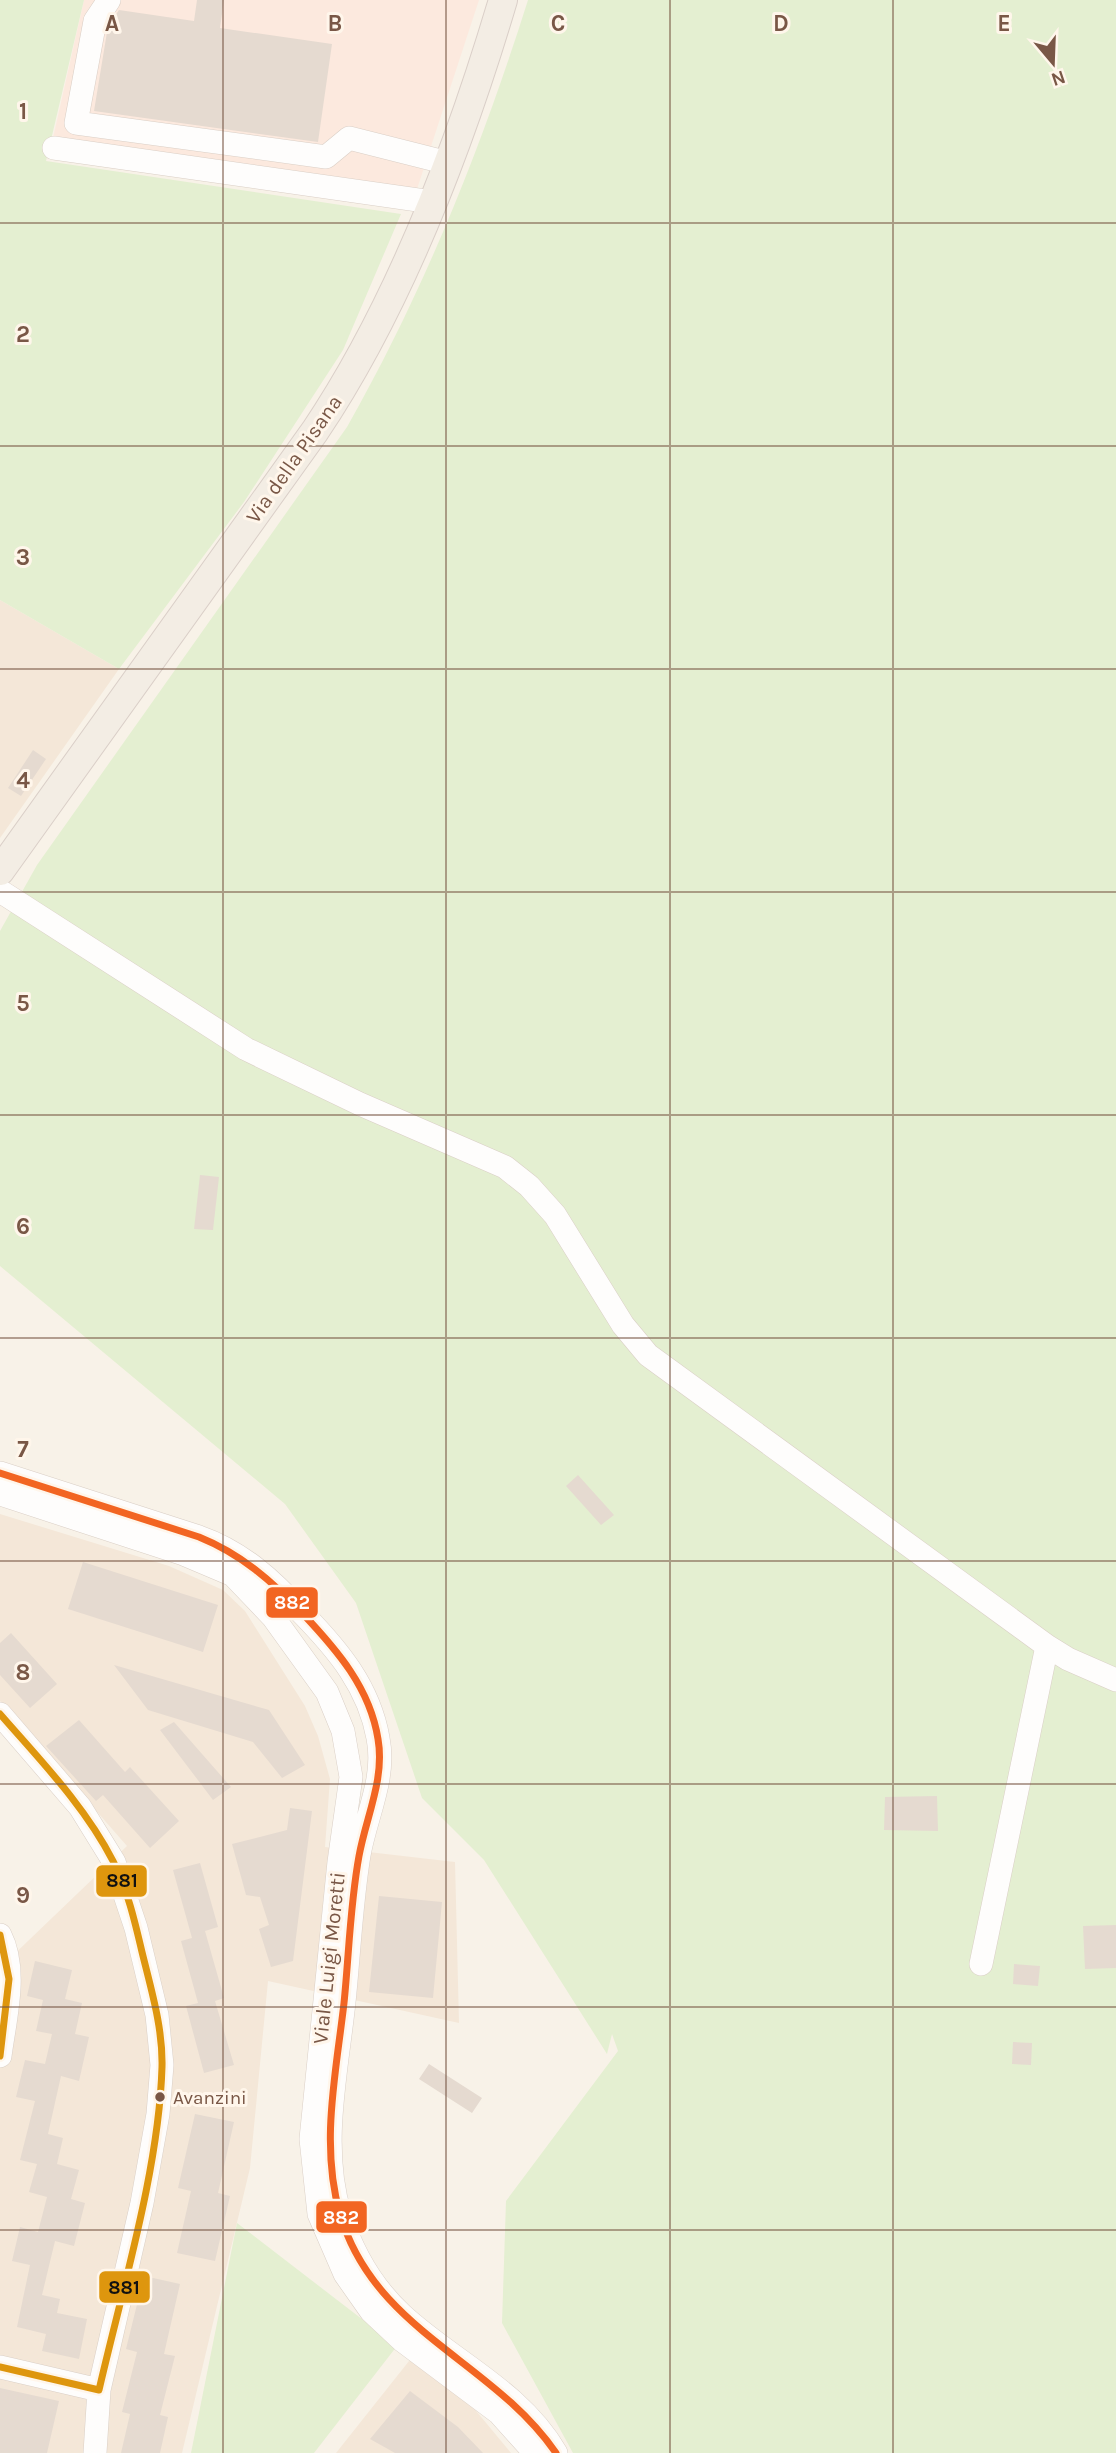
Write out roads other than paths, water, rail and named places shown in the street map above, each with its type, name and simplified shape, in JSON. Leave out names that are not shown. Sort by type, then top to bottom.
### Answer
[{"type":"main road","name":"Via della Pisana","points":[[0,871],[325,417],[384,306],[432,202],[448,163],[503,0]]},
{"type":"street","points":[[108,0],[95,21],[76,123],[326,157],[349,138],[448,163]]},
{"type":"street","points":[[54,148],[432,202]]},
{"type":"street","points":[[0,891],[246,1049],[335,1093],[505,1167],[529,1186],[555,1215],[623,1325],[648,1355],[1047,1646],[1068,1659],[1116,1680]]},
{"type":"street","name":"Viale Luigi Moretti","points":[[0,1473],[199,1537],[229,1550],[251,1564],[297,1607],[349,1667],[375,1725],[380,1770],[359,1856],[334,2091],[331,2155],[338,2206],[361,2262],[382,2294],[412,2324],[521,2408],[556,2453]]},
{"type":"street","name":"Viale Luigi Moretti","points":[[0,1494],[217,1566],[246,1585],[292,1640],[318,1678],[338,1717],[348,1747],[351,1777],[339,1862],[311,2139],[313,2184],[321,2222],[345,2274],[371,2311],[404,2341],[499,2413],[535,2453]]},
{"type":"street","points":[[292,1640],[316,1643],[332,1662],[355,1701],[380,1770]]},
{"type":"street","points":[[981,1965],[1047,1646]]},
{"type":"street","points":[[0,1714],[80,1807],[114,1862],[133,1917],[157,2015],[162,2065],[158,2114],[142,2203],[99,2390],[95,2453]]},
{"type":"street","points":[[0,1935],[7,1955],[9,1975],[0,2056]]},
{"type":"street","points":[[0,2367],[99,2390]]},
{"type":"place","name":"Avanzini","points":[[160,2097]]}]
